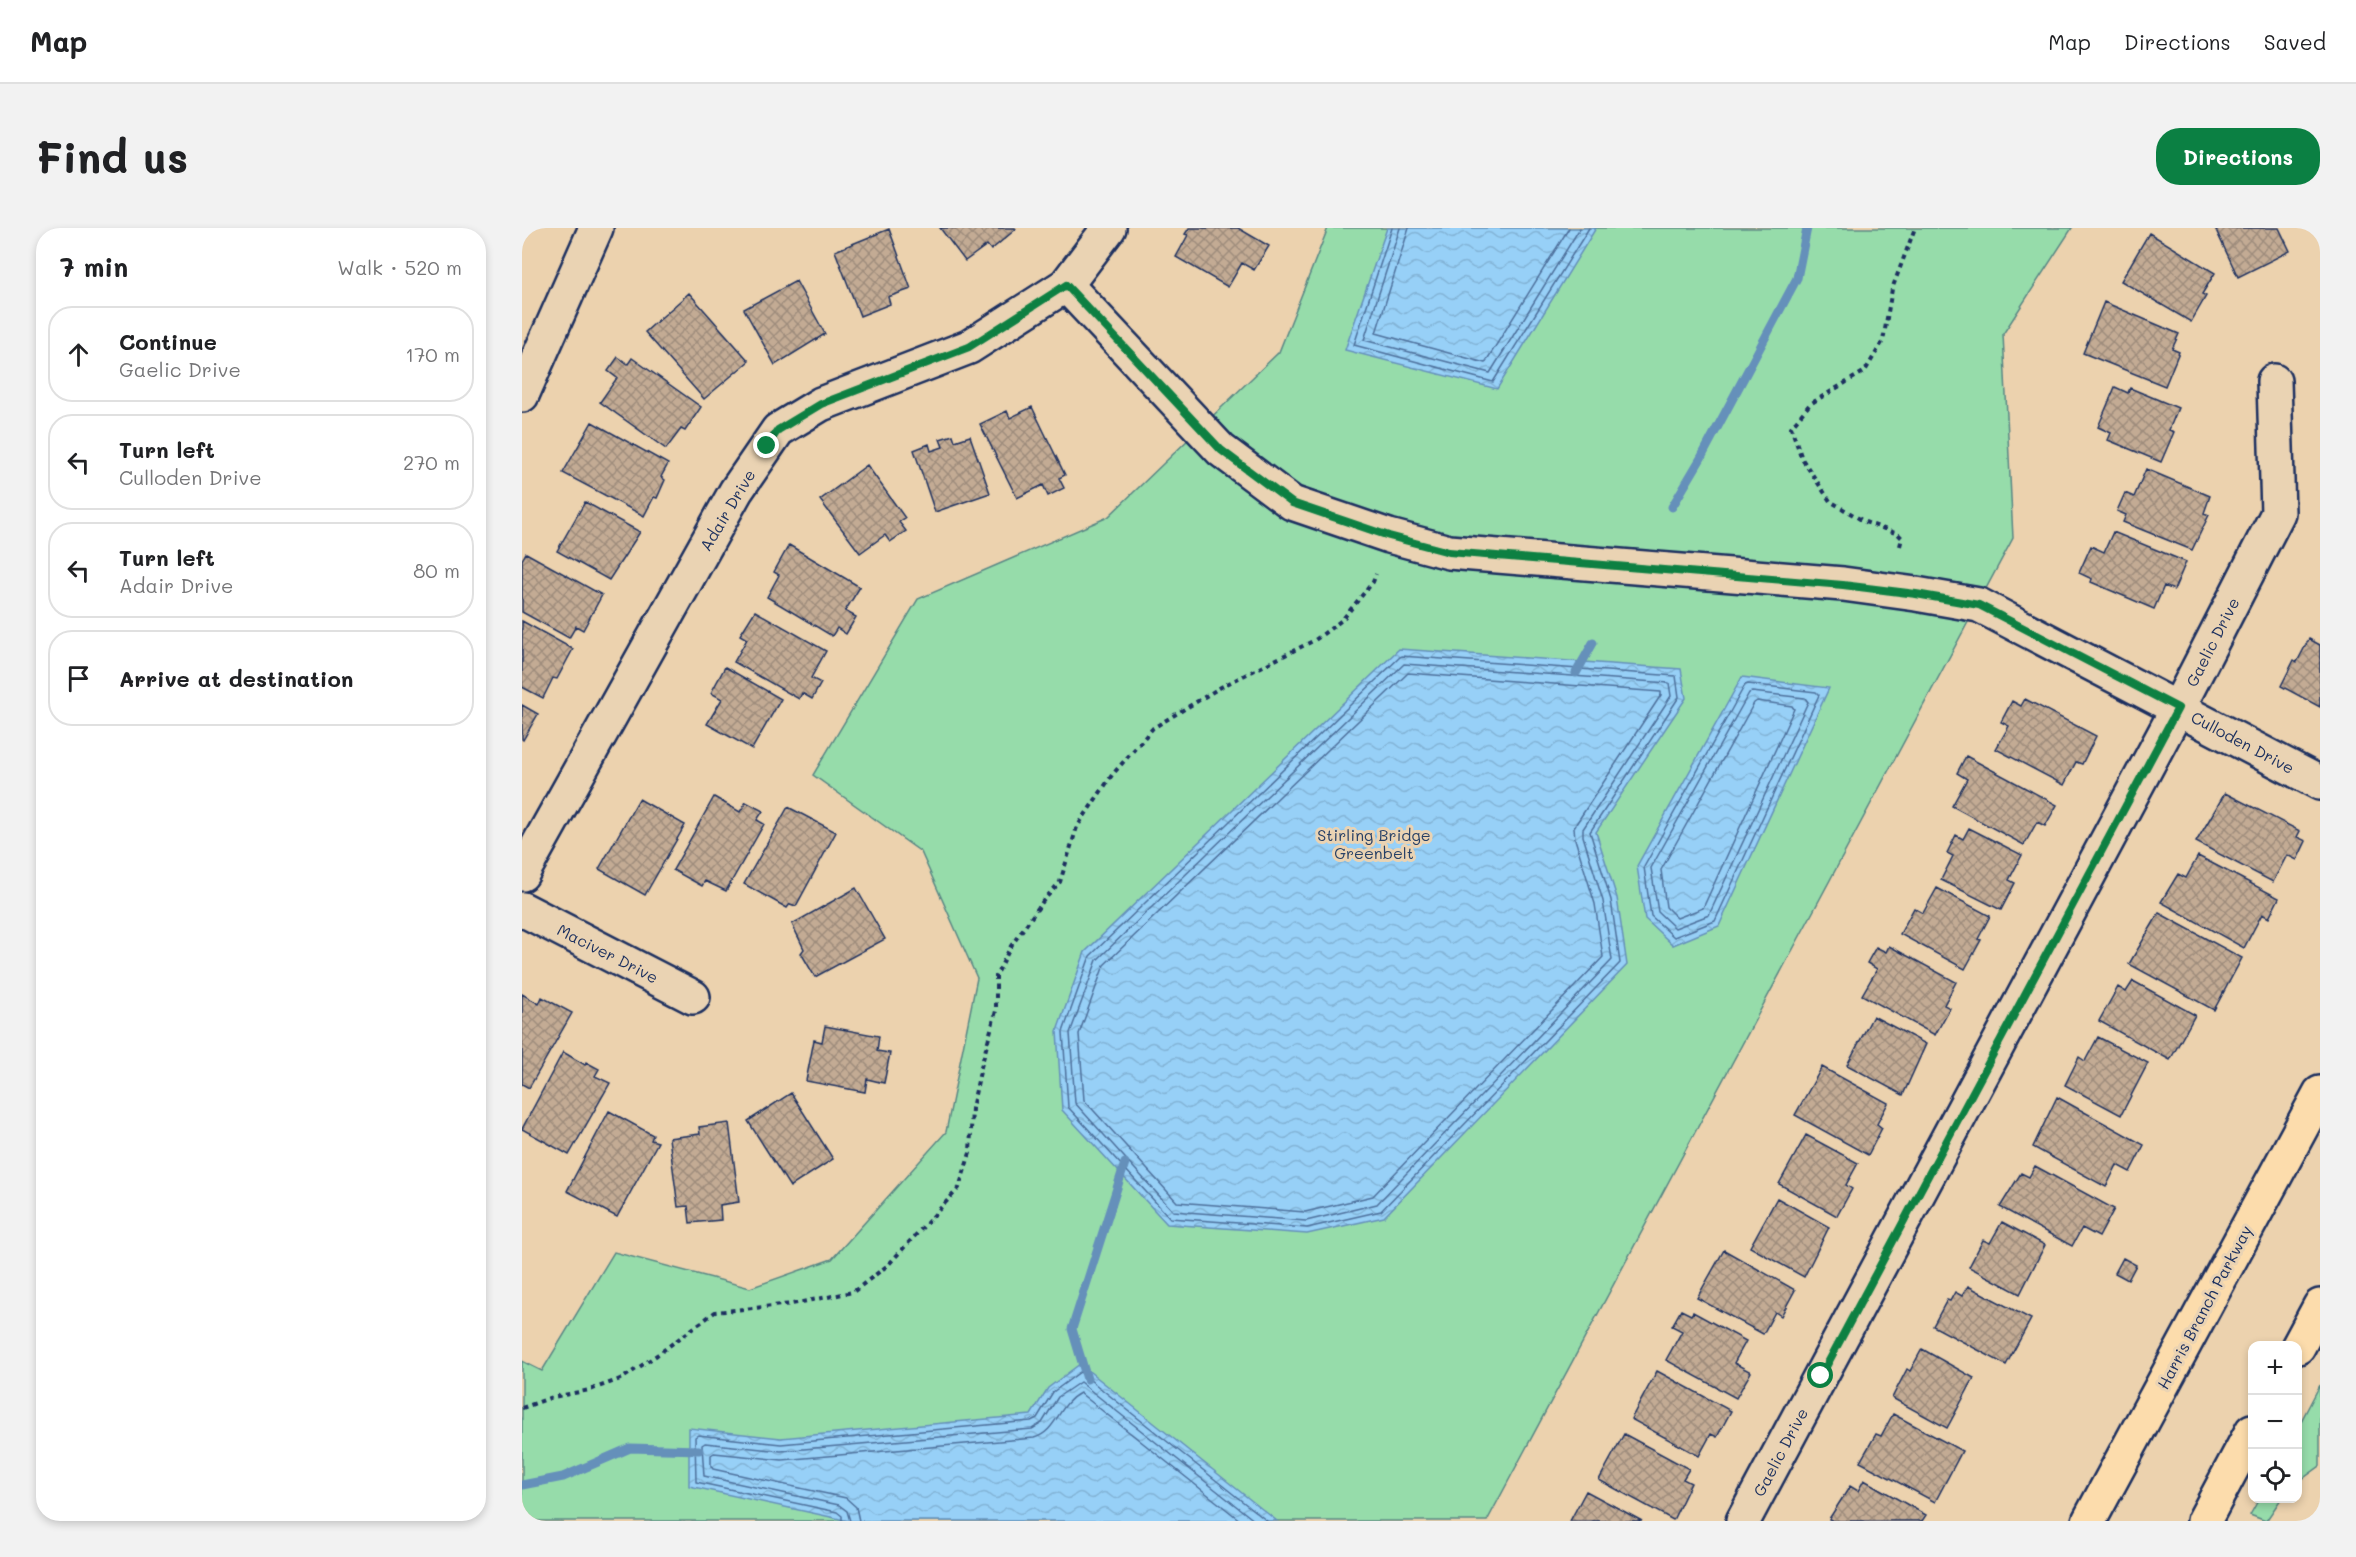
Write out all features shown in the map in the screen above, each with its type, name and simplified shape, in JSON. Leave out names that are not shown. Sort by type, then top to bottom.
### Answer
[{"type":"main road","name":"Harris Branch Parkway","points":[[2094,1519],[2320,1093]]},
{"type":"main road","points":[[2301,1341],[2320,1306]]},
{"type":"main road","points":[[2204,1521],[2248,1440]]},
{"type":"street","points":[[522,395],[596,228]]},
{"type":"street","name":"Adair Drive","points":[[522,874],[736,491],[778,430],[821,404],[969,347],[1066,285],[1109,228]]},
{"type":"street","name":"Culloden Drive","points":[[1066,285],[1221,450],[1292,503],[1389,536],[1449,552],[1843,585],[1979,605],[2320,783]]},
{"type":"street","name":"Gaelic Drive","points":[[1743,1521],[2178,708],[2278,513],[2274,381]]},
{"type":"street","name":"Maciver Drive","points":[[522,909],[693,997]]},
{"type":"path","points":[[1900,546],[1902,538],[1898,534],[1865,522],[1830,501],[1802,459],[1791,427],[1810,404],[1865,371],[1883,341],[1892,289],[1915,228]]},
{"type":"path","points":[[522,1408],[553,1397],[590,1390],[623,1378],[657,1356],[715,1312],[792,1304],[853,1292],[888,1265],[959,1188],[970,1153],[972,1108],[996,1011],[996,976],[1011,946],[1043,901],[1060,882],[1077,827],[1112,775],[1153,728],[1221,687],[1315,640],[1342,620],[1373,582],[1376,574]]},
{"type":"green space","name":"Stirling Bridge Greenbelt","points":[[1328,228],[2072,228],[2003,334],[2013,538],[1487,1521],[522,1521],[522,1361],[542,1371],[614,1252],[750,1288],[832,1259],[946,1132],[977,978],[921,852],[813,775],[918,599],[1108,517],[1279,352]]},
{"type":"green space","points":[[2320,1385],[2320,1466],[2302,1479],[2302,1449],[2302,1419]]},
{"type":"green space","points":[[2257,1503],[2278,1503],[2266,1521],[2250,1515]]},
{"type":"water","points":[[1387,228],[1596,228],[1497,389],[1345,350]]},
{"type":"water","points":[[1399,649],[1681,669],[1686,698],[1596,832],[1617,898],[1627,965],[1384,1217],[1307,1234],[1167,1224],[1062,1110],[1057,1031],[1085,952]]},
{"type":"water","points":[[1742,677],[1829,688],[1719,926],[1673,945],[1645,919],[1637,866]]},
{"type":"water","points":[[1080,1364],[1277,1521],[849,1521],[689,1486],[689,1428],[781,1438],[1031,1415],[1048,1388]]},
{"type":"building","points":[[940,228],[1016,229],[991,250],[987,245],[965,261]]},
{"type":"building","points":[[1189,228],[1238,228],[1269,246],[1254,270],[1242,263],[1228,287],[1176,257],[1188,235],[1185,234]]},
{"type":"building","points":[[2215,228],[2279,228],[2290,251],[2238,277]]},
{"type":"building","points":[[889,229],[911,289],[888,297],[890,304],[860,316],[835,251]]},
{"type":"building","points":[[2149,233],[2215,273],[2202,294],[2206,296],[2191,322],[2121,281]]},
{"type":"building","points":[[796,281],[825,334],[775,365],[744,309]]},
{"type":"building","points":[[689,293],[749,361],[704,399],[645,332]]},
{"type":"building","points":[[2104,302],[2179,334],[2172,349],[2179,352],[2165,386],[2083,353]]},
{"type":"building","points":[[618,357],[628,364],[632,358],[701,407],[685,431],[681,429],[666,449],[600,402],[617,378],[608,371]]},
{"type":"building","points":[[2115,387],[2128,393],[2130,388],[2178,408],[2169,430],[2174,432],[2161,462],[2108,440],[2111,433],[2098,427]]},
{"type":"building","points":[[1032,407],[1065,475],[1059,478],[1064,488],[1048,496],[1043,485],[1017,498],[980,424],[1007,411],[1010,418]]},
{"type":"building","points":[[592,422],[668,464],[661,477],[665,480],[657,498],[654,497],[644,516],[563,473]]},
{"type":"building","points":[[953,435],[955,441],[970,436],[990,493],[935,512],[914,450],[929,444],[931,451],[943,447],[940,439]]},
{"type":"building","points":[[867,465],[905,518],[899,522],[906,531],[890,542],[885,535],[860,553],[820,500]]},
{"type":"building","points":[[2146,469],[2210,496],[2204,513],[2209,515],[2192,550],[2123,522],[2126,515],[2117,511],[2125,493],[2134,497]]},
{"type":"building","points":[[585,502],[640,532],[609,580],[557,551]]},
{"type":"building","points":[[2113,532],[2186,562],[2174,590],[2164,586],[2154,609],[2091,582],[2092,579],[2079,573],[2091,546],[2104,552]]},
{"type":"building","points":[[789,545],[860,587],[845,611],[856,617],[846,634],[837,628],[832,636],[767,597],[779,575],[774,572]]},
{"type":"building","points":[[526,553],[602,595],[583,630],[576,626],[569,638],[522,612],[522,560]]},
{"type":"building","points":[[755,611],[826,651],[811,678],[821,683],[812,699],[802,693],[799,699],[734,662],[747,639],[740,635]]},
{"type":"building","points":[[522,621],[573,649],[557,679],[553,678],[543,698],[522,687]]},
{"type":"building","points":[[2309,639],[2320,645],[2320,707],[2281,686],[2294,660],[2297,662]]},
{"type":"building","points":[[725,667],[781,699],[752,749],[707,724],[722,699],[711,693]]},
{"type":"building","points":[[2025,699],[2096,736],[2082,764],[2076,762],[2064,785],[1996,749],[2009,726],[2001,722],[2012,701],[2021,706]]},
{"type":"building","points":[[522,705],[538,714],[523,740],[522,739]]},
{"type":"building","points":[[1966,756],[2057,805],[2045,826],[2037,822],[2024,845],[1952,806],[1967,779],[1957,773]]},
{"type":"building","points":[[2225,793],[2300,831],[2297,837],[2306,841],[2297,860],[2287,855],[2273,882],[2196,842]]},
{"type":"building","points":[[714,797],[740,812],[746,802],[763,811],[757,820],[764,824],[726,891],[705,881],[702,886],[673,870]]},
{"type":"building","points":[[639,799],[685,825],[645,895],[599,869]]},
{"type":"building","points":[[788,807],[836,832],[796,906],[790,904],[787,908],[744,884]]},
{"type":"building","points":[[1969,828],[2022,855],[2009,880],[2015,883],[2001,910],[1941,880],[1953,856],[1947,853],[1956,835],[1963,839]]},
{"type":"building","points":[[2198,856],[2279,898],[2269,918],[2262,914],[2244,948],[2161,902],[2178,874],[2186,878]]},
{"type":"building","points":[[856,888],[885,939],[815,977],[801,953],[804,949],[792,924]]},
{"type":"building","points":[[1937,888],[1990,916],[1978,939],[1981,940],[1965,969],[1900,934],[1914,908],[1923,913]]},
{"type":"building","points":[[2159,913],[2242,958],[2214,1010],[2129,964]]},
{"type":"building","points":[[1889,946],[1956,982],[1944,1005],[1950,1008],[1935,1035],[1862,995],[1877,969],[1867,963],[1876,947],[1886,952]]},
{"type":"building","points":[[2133,981],[2195,1015],[2170,1060],[2099,1021],[2118,987],[2126,992]]},
{"type":"building","points":[[522,994],[539,1004],[542,997],[572,1013],[529,1088],[522,1084]]},
{"type":"building","points":[[1873,1016],[1926,1044],[1903,1095],[1847,1065]]},
{"type":"building","points":[[825,1026],[879,1036],[877,1051],[890,1053],[884,1083],[867,1079],[865,1092],[806,1081],[814,1040],[822,1042]]},
{"type":"building","points":[[2098,1037],[2148,1063],[2121,1115],[2065,1085],[2079,1057],[2085,1061]]},
{"type":"building","points":[[563,1052],[585,1065],[586,1062],[599,1069],[595,1076],[610,1083],[569,1155],[522,1129]]},
{"type":"building","points":[[1822,1067],[1888,1103],[1877,1124],[1882,1128],[1868,1155],[1795,1115]]},
{"type":"building","points":[[791,1093],[833,1159],[790,1187],[748,1121]]},
{"type":"building","points":[[2057,1097],[2144,1145],[2130,1172],[2117,1165],[2106,1187],[2033,1147]]},
{"type":"building","points":[[609,1111],[653,1135],[651,1140],[658,1142],[617,1217],[567,1191]]},
{"type":"building","points":[[729,1123],[739,1202],[720,1205],[721,1220],[690,1223],[688,1206],[678,1207],[669,1138],[700,1134],[699,1127]]},
{"type":"building","points":[[1806,1135],[1858,1163],[1846,1185],[1852,1189],[1837,1216],[1779,1184]]},
{"type":"building","points":[[2035,1166],[2114,1209],[2099,1237],[2082,1228],[2072,1246],[2000,1207],[2021,1173],[2029,1177]]},
{"type":"building","points":[[1777,1198],[1829,1227],[1804,1277],[1750,1247]]},
{"type":"building","points":[[2002,1222],[2045,1245],[2020,1294],[1969,1267],[1983,1240],[1990,1243]]},
{"type":"building","points":[[1724,1250],[1795,1290],[1781,1316],[1775,1312],[1763,1334],[1697,1298]]},
{"type":"building","points":[[2123,1258],[2136,1265],[2128,1280],[2115,1273]]},
{"type":"building","points":[[1968,1286],[2031,1319],[2006,1365],[1933,1326],[1947,1300],[1950,1301],[1955,1292],[1962,1296]]},
{"type":"building","points":[[1681,1310],[1691,1315],[1693,1312],[1746,1341],[1734,1363],[1751,1372],[1736,1398],[1666,1360],[1682,1331],[1672,1326]]},
{"type":"building","points":[[1922,1349],[1974,1378],[1947,1428],[1892,1398],[1907,1369],[1910,1371]]},
{"type":"building","points":[[1657,1371],[1731,1411],[1717,1437],[1711,1434],[1699,1456],[1631,1419]]},
{"type":"building","points":[[1893,1414],[1962,1451],[1935,1502],[1860,1462],[1876,1434],[1881,1436]]},
{"type":"building","points":[[1624,1434],[1689,1469],[1683,1479],[1691,1483],[1673,1520],[1599,1480]]},
{"type":"building","points":[[1864,1480],[1926,1515],[1922,1521],[1833,1521],[1829,1519],[1850,1486],[1858,1491]]},
{"type":"building","points":[[1586,1491],[1642,1521],[1570,1521]]},
{"type":"waterway","points":[[1672,507],[1701,458],[1797,278],[1807,228]]},
{"type":"waterway","points":[[1576,673],[1593,643]]},
{"type":"waterway","points":[[1087,1379],[1072,1329],[1125,1163]]},
{"type":"waterway","points":[[522,1485],[563,1477],[630,1448],[699,1450]]},
{"type":"route","points":[[767,446],[778,430],[821,404],[969,347],[1066,285],[1221,450],[1292,503],[1389,536],[1449,552],[1843,585],[1979,605],[2178,708],[1821,1376]]}]
